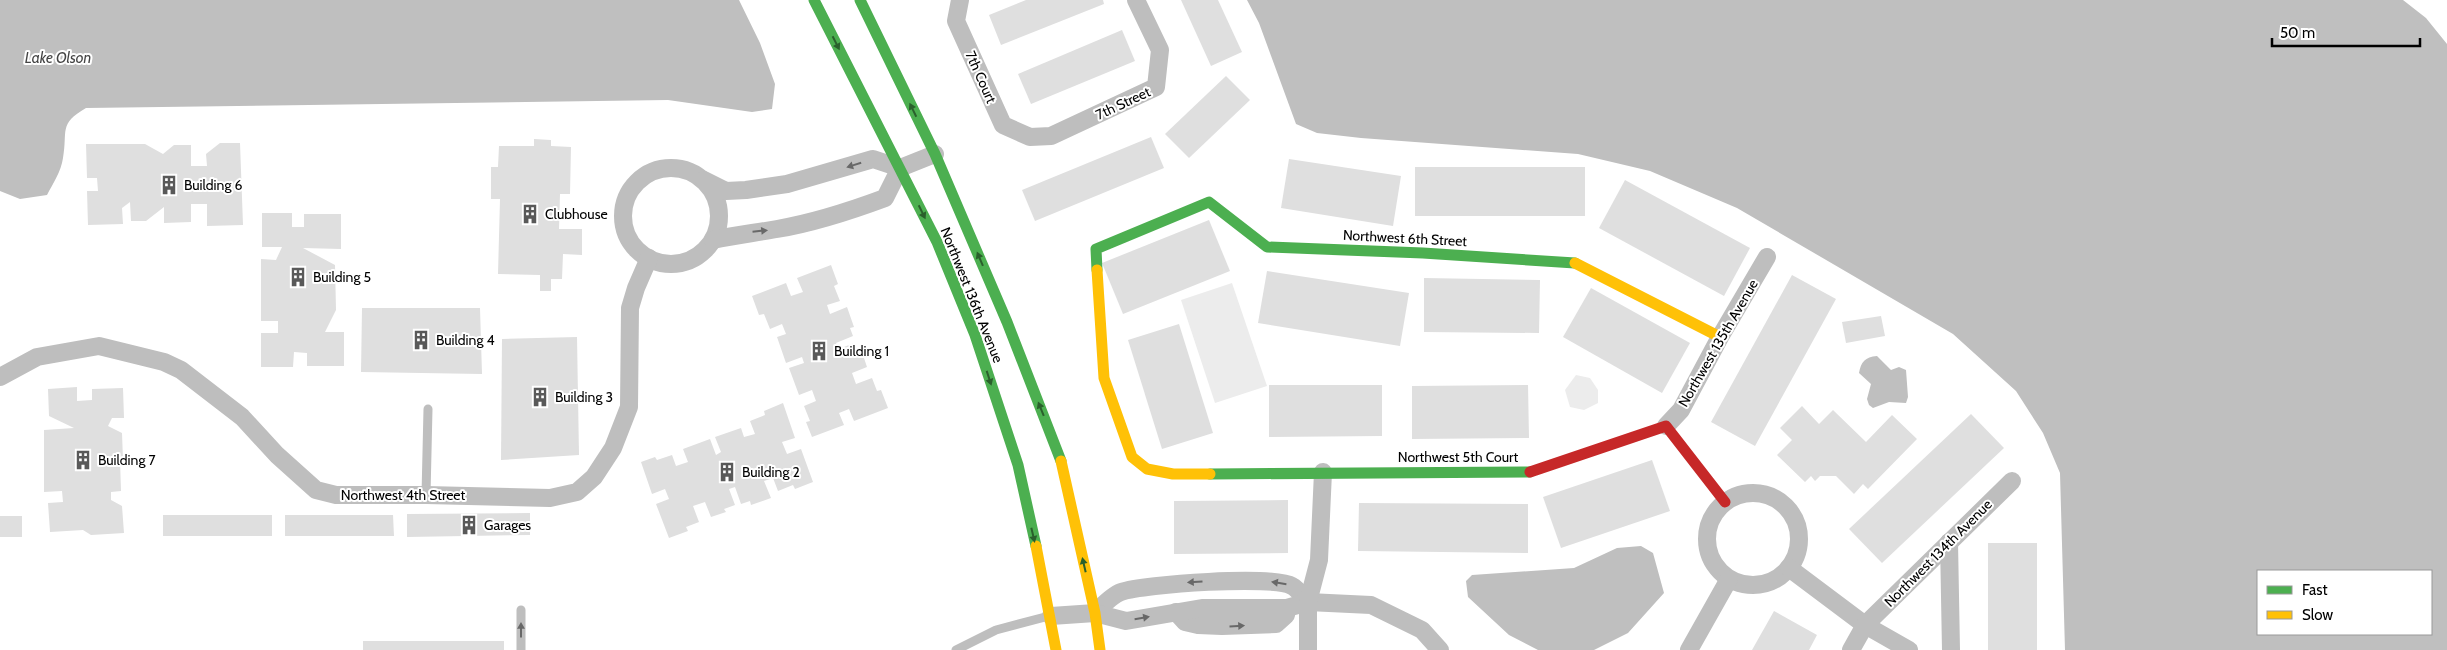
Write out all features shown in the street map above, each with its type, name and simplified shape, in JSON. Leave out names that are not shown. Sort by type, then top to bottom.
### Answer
[{"type":"street","name":"Northwest 136th Avenue","points":[[814,0],[936,242],[976,335],[1018,466],[1051,616],[1056,650]]},
{"type":"street","name":"Northwest 136th Avenue","points":[[860,0],[935,154],[1007,322],[1059,453],[1095,613],[1100,650]]},
{"type":"street","name":"7th Court","points":[[960,0],[956,21],[1003,125],[1030,137]]},
{"type":"street","name":"7th Street","points":[[1030,137],[1051,136],[1156,87],[1160,50],[1136,0]]},
{"type":"street","points":[[712,240],[735,234],[777,229],[842,213],[885,198],[900,168],[935,154]]},
{"type":"street","points":[[699,176],[710,187],[717,201],[720,217],[717,232],[703,253],[682,263],[666,264],[649,258],[636,248],[628,237],[623,222],[624,206],[630,192],[640,180],[661,170],[684,170],[699,176],[726,191],[787,184],[873,158],[900,168]]},
{"type":"street","name":"Northwest 6th Street","points":[[1147,469],[1132,457],[1104,378],[1096,249],[1209,202],[1267,247],[1423,253],[1575,263],[1720,337]]},
{"type":"street","name":"Northwest 4th Street","points":[[0,377],[38,357],[99,346],[164,362],[180,370],[242,418],[277,455],[316,490],[336,495],[426,494],[550,498],[577,492],[594,477],[607,459],[629,407],[630,308],[649,258]]},
{"type":"street","name":"Northwest 135th Avenue","points":[[1666,426],[1681,410],[1720,337],[1767,258]]},
{"type":"street","points":[[1666,426],[1688,457],[1725,502]]},
{"type":"street","name":"Northwest 5th Court","points":[[1147,469],[1173,474],[1530,472],[1666,426]]},
{"type":"street","points":[[1308,650],[1308,602],[1319,560],[1323,472]]},
{"type":"street","name":"Northwest 134th Avenue","points":[[1865,626],[2012,482]]},
{"type":"street","points":[[1753,493],[1767,496],[1780,502],[1791,513],[1797,526],[1799,541],[1796,555],[1789,568],[1780,577],[1768,583],[1742,584],[1729,579],[1718,569],[1710,557],[1706,542],[1708,527],[1715,513],[1725,502],[1738,496],[1753,493]]},
{"type":"street","points":[[1949,542],[1951,650]]},
{"type":"street","points":[[1789,568],[1865,626],[1909,650]]},
{"type":"street","points":[[1689,650],[1729,579]]},
{"type":"street","points":[[1244,582],[1245,607]]},
{"type":"street","points":[[1095,613],[1120,592],[1183,583],[1268,582],[1292,585],[1308,602]]},
{"type":"street","points":[[1051,616],[1095,613],[1126,621],[1202,608],[1287,608],[1308,602],[1371,605],[1422,630],[1440,650]]},
{"type":"street","points":[[1176,612],[1185,622],[1198,626],[1222,626],[1276,624],[1286,615],[1287,608]]},
{"type":"street","points":[[1851,650],[1865,626]]},
{"type":"lane","points":[[426,494],[428,409]]},
{"type":"lane","points":[[521,610],[521,650]]},
{"type":"lane","points":[[956,650],[996,630],[1051,616]]},
{"type":"shaded area","points":[[1232,283],[1267,386],[1215,403],[1181,300]]},
{"type":"shaded area","points":[[1576,375],[1590,378],[1598,390],[1598,403],[1584,410],[1570,407],[1565,390]]},
{"type":"water","name":"Lake Olson","points":[[0,0],[739,0],[760,43],[775,84],[772,109],[752,112],[668,100],[86,108],[71,119],[68,124],[62,163],[47,195],[20,199],[0,191]]},
{"type":"water","points":[[1247,0],[2403,0],[2426,18],[2447,44],[2447,650],[2065,650],[2060,473],[2043,433],[2016,391],[1953,334],[1737,208],[1650,171],[1578,154],[1361,138],[1317,133],[1296,124],[1259,23]]},
{"type":"water","points":[[1877,356],[1891,370],[1899,367],[1906,370],[1908,397],[1906,403],[1889,402],[1873,408],[1869,405],[1867,399],[1871,384],[1859,373],[1864,361]]},
{"type":"water","points":[[1641,546],[1653,553],[1664,593],[1628,633],[1594,650],[1538,650],[1509,635],[1468,597],[1466,581],[1472,575],[1574,568],[1617,548]]},
{"type":"building","points":[[1026,0],[1103,0],[1104,4],[1001,45],[989,15]]},
{"type":"building","points":[[1181,0],[1218,0],[1242,52],[1211,66]]},
{"type":"building","points":[[1122,30],[1135,61],[1031,104],[1018,74]]},
{"type":"building","points":[[1226,76],[1250,100],[1189,158],[1165,134]]},
{"type":"building","points":[[1151,137],[1164,168],[1035,221],[1022,190]]},
{"type":"building","name":"Clubhouse","points":[[534,139],[551,140],[551,146],[571,147],[570,194],[560,194],[559,229],[582,229],[582,255],[563,254],[562,279],[551,279],[551,291],[540,291],[540,275],[498,274],[500,199],[491,199],[491,167],[498,167],[499,146],[534,146]]},
{"type":"building","name":"Building 6","points":[[220,143],[240,143],[243,225],[207,226],[207,204],[191,204],[191,222],[164,223],[164,207],[146,221],[131,221],[130,202],[122,208],[123,224],[88,225],[87,191],[98,191],[97,178],[87,178],[86,144],[145,144],[163,154],[174,145],[191,145],[191,166],[207,166],[206,154]]},
{"type":"building","points":[[1289,159],[1401,176],[1393,226],[1281,208]]},
{"type":"building","points":[[1415,167],[1585,167],[1585,216],[1415,216]]},
{"type":"building","points":[[1625,180],[1750,248],[1724,296],[1599,228]]},
{"type":"building","name":"Building 5","points":[[262,213],[292,213],[292,227],[304,227],[304,214],[341,214],[341,249],[303,248],[335,265],[336,310],[325,332],[344,332],[344,366],[307,366],[307,353],[294,352],[293,367],[261,367],[261,333],[278,333],[278,321],[261,321],[261,259],[276,260],[282,247],[262,247]]},
{"type":"building","points":[[1209,220],[1230,271],[1123,314],[1102,263]]},
{"type":"building","name":"Building 1","points":[[831,265],[838,284],[834,286],[840,301],[827,305],[830,314],[847,307],[854,327],[850,328],[853,336],[836,343],[839,349],[854,343],[858,353],[862,352],[867,367],[852,373],[856,384],[872,378],[877,391],[881,390],[888,408],[854,421],[849,409],[839,413],[844,425],[812,437],[806,422],[810,421],[804,406],[816,401],[812,390],[799,395],[789,368],[804,363],[802,357],[786,363],[777,337],[786,334],[782,324],[770,329],[764,314],[759,315],[752,296],[786,283],[791,296],[803,292],[797,278]]},
{"type":"building","points":[[1267,271],[1409,293],[1400,346],[1258,323]]},
{"type":"building","points":[[1792,275],[1836,299],[1755,446],[1711,422]]},
{"type":"building","points":[[1424,278],[1540,280],[1539,333],[1424,332]]},
{"type":"building","points":[[1591,288],[1690,343],[1662,393],[1563,337]]},
{"type":"building","name":"Building 4","points":[[362,308],[480,308],[482,374],[361,372]]},
{"type":"building","points":[[1881,316],[1885,336],[1846,343],[1842,322]]},
{"type":"building","points":[[1179,324],[1213,433],[1162,449],[1128,340]]},
{"type":"building","name":"Building 3","points":[[577,337],[579,455],[501,460],[502,339]]},
{"type":"building","points":[[1269,385],[1382,385],[1382,436],[1269,437]]},
{"type":"building","points":[[1528,385],[1529,438],[1412,439],[1412,386]]},
{"type":"building","name":"Building 7","points":[[77,387],[77,401],[92,400],[92,389],[123,388],[124,418],[112,418],[108,426],[122,433],[123,460],[120,460],[121,491],[111,492],[111,500],[122,506],[124,533],[91,535],[83,530],[50,532],[48,503],[63,502],[62,491],[44,492],[44,430],[74,428],[49,416],[48,389]]},
{"type":"building","name":"Building 2","points":[[783,403],[795,438],[782,442],[787,454],[801,449],[813,482],[795,489],[793,485],[778,491],[773,478],[764,481],[771,498],[751,505],[750,501],[741,504],[735,487],[729,489],[735,505],[724,509],[726,512],[711,517],[705,502],[693,506],[699,522],[686,527],[688,531],[669,538],[656,504],[669,499],[665,489],[652,494],[641,462],[655,457],[657,460],[672,455],[676,466],[688,462],[683,449],[710,439],[716,455],[721,452],[715,437],[741,428],[744,437],[755,434],[750,421],[765,415],[764,411]]},
{"type":"building","points":[[1802,406],[1819,424],[1833,410],[1866,442],[1892,415],[1917,439],[1868,489],[1863,484],[1854,494],[1836,476],[1820,476],[1815,481],[1811,476],[1805,482],[1777,455],[1792,440],[1780,428]]},
{"type":"building","points":[[1971,414],[2004,448],[1882,563],[1849,529]]},
{"type":"building","points":[[1652,460],[1670,511],[1561,548],[1543,497]]},
{"type":"building","points":[[1288,500],[1288,553],[1174,554],[1174,501]]},
{"type":"building","points":[[1359,503],[1528,504],[1528,553],[1358,551]]},
{"type":"building","name":"Garages","points":[[530,513],[530,535],[407,537],[407,514]]},
{"type":"building","points":[[163,515],[272,515],[272,536],[163,536]]},
{"type":"building","points":[[285,515],[393,515],[394,536],[285,536]]},
{"type":"building","points":[[0,516],[22,516],[22,537],[0,537]]},
{"type":"building","points":[[1988,543],[2037,543],[2037,650],[1988,650]]},
{"type":"building","points":[[1774,611],[1817,635],[1809,650],[1752,650]]},
{"type":"building","points":[[363,641],[504,641],[504,650],[363,650]]},
{"type":"traffic: fast","points":[[814,0],[937,242],[975,335],[1018,465],[1036,546]]},
{"type":"traffic: fast","points":[[860,0],[935,154],[1007,322],[1061,461]]},
{"type":"traffic: fast","points":[[1097,270],[1096,249],[1209,202],[1267,247],[1423,253],[1575,263]]},
{"type":"traffic: fast","points":[[1210,474],[1530,472]]},
{"type":"traffic: slow","points":[[1575,263],[1720,337]]},
{"type":"traffic: slow","points":[[1097,270],[1104,378],[1132,457],[1147,469],[1173,474],[1210,474]]},
{"type":"traffic: slow","points":[[1061,461],[1095,613],[1100,650]]},
{"type":"traffic: slow","points":[[1036,546],[1056,650]]},
{"type":"traffic: jam","points":[[1530,472],[1666,426],[1725,502]]},
{"type":"place","name":"Building 6","points":[[169,185]]},
{"type":"place","name":"Clubhouse","points":[[530,214]]},
{"type":"place","name":"Building 5","points":[[298,277]]},
{"type":"place","name":"Building 4","points":[[421,340]]},
{"type":"place","name":"Building 1","points":[[819,351]]},
{"type":"place","name":"Building 3","points":[[540,397]]},
{"type":"place","name":"Building 7","points":[[83,460]]},
{"type":"place","name":"Building 2","points":[[727,472]]},
{"type":"place","name":"Garages","points":[[469,525]]}]
